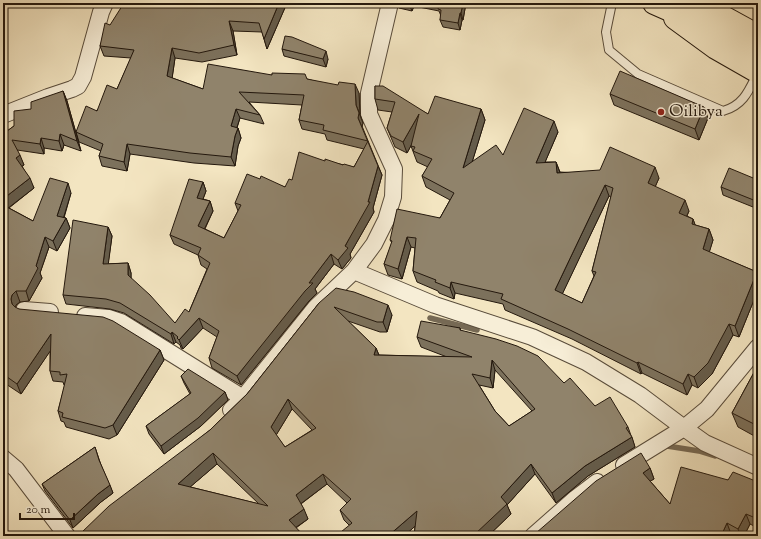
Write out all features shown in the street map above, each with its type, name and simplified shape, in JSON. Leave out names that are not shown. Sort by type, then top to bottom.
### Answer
[{"type":"main road","points":[[656,4],[716,48],[758,72]]},
{"type":"main road","points":[[656,4],[704,26],[758,54]]},
{"type":"main road","points":[[708,6],[758,36]]},
{"type":"street","points":[[3,115],[48,96],[72,90],[78,86],[83,77],[101,12],[105,3]]},
{"type":"street","points":[[222,418],[243,398],[316,308],[354,271],[374,244],[386,220],[393,197],[394,168],[369,114],[369,93],[390,3]]},
{"type":"street","points":[[354,271],[435,305],[532,337],[586,362],[640,395],[705,443],[758,467]]},
{"type":"street","points":[[24,310],[109,318],[121,322],[243,398]]},
{"type":"street","points":[[533,536],[594,484],[684,428],[707,409],[758,347]]},
{"type":"street","points":[[3,458],[16,469],[68,536]]},
{"type":"lane","points":[[612,3],[606,32],[608,50],[638,74],[724,111],[732,109],[745,98],[758,72]]},
{"type":"building","points":[[124,3],[279,3],[264,39],[259,23],[229,21],[234,45],[199,53],[172,48],[167,76],[203,89],[208,64],[272,75],[272,73],[305,74],[307,79],[338,85],[339,82],[355,84],[356,105],[359,113],[358,118],[368,141],[323,130],[324,125],[299,120],[304,95],[239,92],[260,115],[236,109],[231,126],[238,128],[231,157],[127,144],[124,162],[99,156],[103,144],[76,132],[86,106],[97,111],[107,85],[117,89],[134,50],[100,46],[105,23],[110,25]]},
{"type":"building","points":[[430,3],[463,3],[458,23],[440,20],[441,10],[438,9],[439,5]]},
{"type":"building","points":[[285,36],[292,37],[326,51],[323,59],[282,49]]},
{"type":"building","points":[[620,71],[704,107],[695,129],[610,94]]},
{"type":"building","points":[[375,86],[383,86],[428,114],[435,96],[481,109],[463,168],[496,145],[503,155],[524,108],[554,121],[536,163],[556,162],[557,173],[600,170],[610,147],[655,167],[648,183],[685,200],[679,213],[693,219],[692,224],[709,229],[703,249],[757,272],[735,326],[729,324],[708,363],[694,377],[688,374],[683,384],[501,299],[503,294],[451,282],[450,288],[435,282],[436,280],[413,271],[416,238],[407,237],[398,269],[384,264],[392,241],[390,240],[397,209],[440,218],[454,193],[422,176],[432,159],[413,151],[415,147],[411,146],[419,114],[403,142],[391,136],[387,128],[395,102],[375,99]],"holes":[[[605,185],[613,188],[592,271],[596,272],[582,303],[555,290]]]},
{"type":"building","points":[[63,91],[77,141],[60,134],[59,141],[41,138],[40,144],[12,140],[20,155],[16,158],[30,178],[3,199],[3,134],[14,126],[14,111],[31,109],[31,102]]},
{"type":"building","points":[[368,141],[378,166],[368,202],[370,202],[345,246],[348,248],[338,260],[331,254],[309,283],[313,283],[237,376],[209,358],[219,331],[199,318],[179,340],[177,338],[178,337],[172,332],[171,334],[120,303],[106,299],[63,295],[73,220],[108,227],[103,264],[128,263],[128,275],[150,295],[175,323],[185,309],[189,312],[210,263],[198,255],[201,248],[170,235],[189,179],[203,182],[197,198],[210,201],[198,226],[224,238],[241,205],[235,203],[247,174],[260,179],[261,176],[285,187],[289,179],[292,180],[299,152],[325,161],[325,159],[354,167]]},
{"type":"building","points":[[729,168],[758,180],[758,197],[756,201],[721,187]]},
{"type":"building","points":[[50,178],[68,183],[57,216],[66,218],[53,241],[45,237],[36,266],[38,268],[26,291],[16,291],[12,295],[12,304],[19,309],[103,317],[113,321],[160,350],[113,425],[105,428],[62,417],[63,413],[58,411],[67,374],[60,375],[60,372],[50,371],[51,334],[17,384],[3,374],[3,205],[33,221]]},
{"type":"building","points":[[336,288],[354,292],[388,305],[383,322],[377,322],[334,307],[376,348],[374,355],[472,357],[417,337],[421,321],[460,328],[460,330],[517,346],[538,356],[564,383],[570,378],[595,406],[610,397],[628,427],[626,428],[632,437],[585,466],[552,493],[531,464],[501,497],[507,504],[474,535],[471,532],[468,536],[414,536],[417,511],[388,536],[336,536],[352,523],[340,510],[351,499],[323,474],[296,495],[304,509],[289,520],[304,536],[240,536],[225,532],[224,536],[73,535],[81,533],[109,506],[210,430],[247,394],[319,303]],"holes":[[[492,360],[535,409],[509,426],[495,411],[472,374],[490,378]],[[288,399],[316,428],[285,447],[271,427]],[[213,453],[268,506],[178,484]]]},
{"type":"building","points":[[758,365],[758,426],[732,413]]},
{"type":"building","points":[[188,369],[225,392],[198,418],[161,446],[146,426],[191,393],[181,376]]},
{"type":"building","points":[[95,447],[110,485],[70,520],[42,484]]},
{"type":"building","points":[[641,453],[650,468],[643,473],[670,504],[681,467],[728,480],[733,472],[758,482],[758,519],[746,514],[738,529],[727,523],[721,536],[626,536],[623,532],[618,536],[521,536],[524,533],[531,535],[536,533],[596,481]]},
{"type":"building","points":[[3,526],[13,536],[3,536]]},
{"type":"waterway","points":[[430,318],[477,330]]},
{"type":"waterway","points":[[667,446],[699,451],[715,456]]},
{"type":"place","name":"Oilibya","points":[[661,112]]}]
